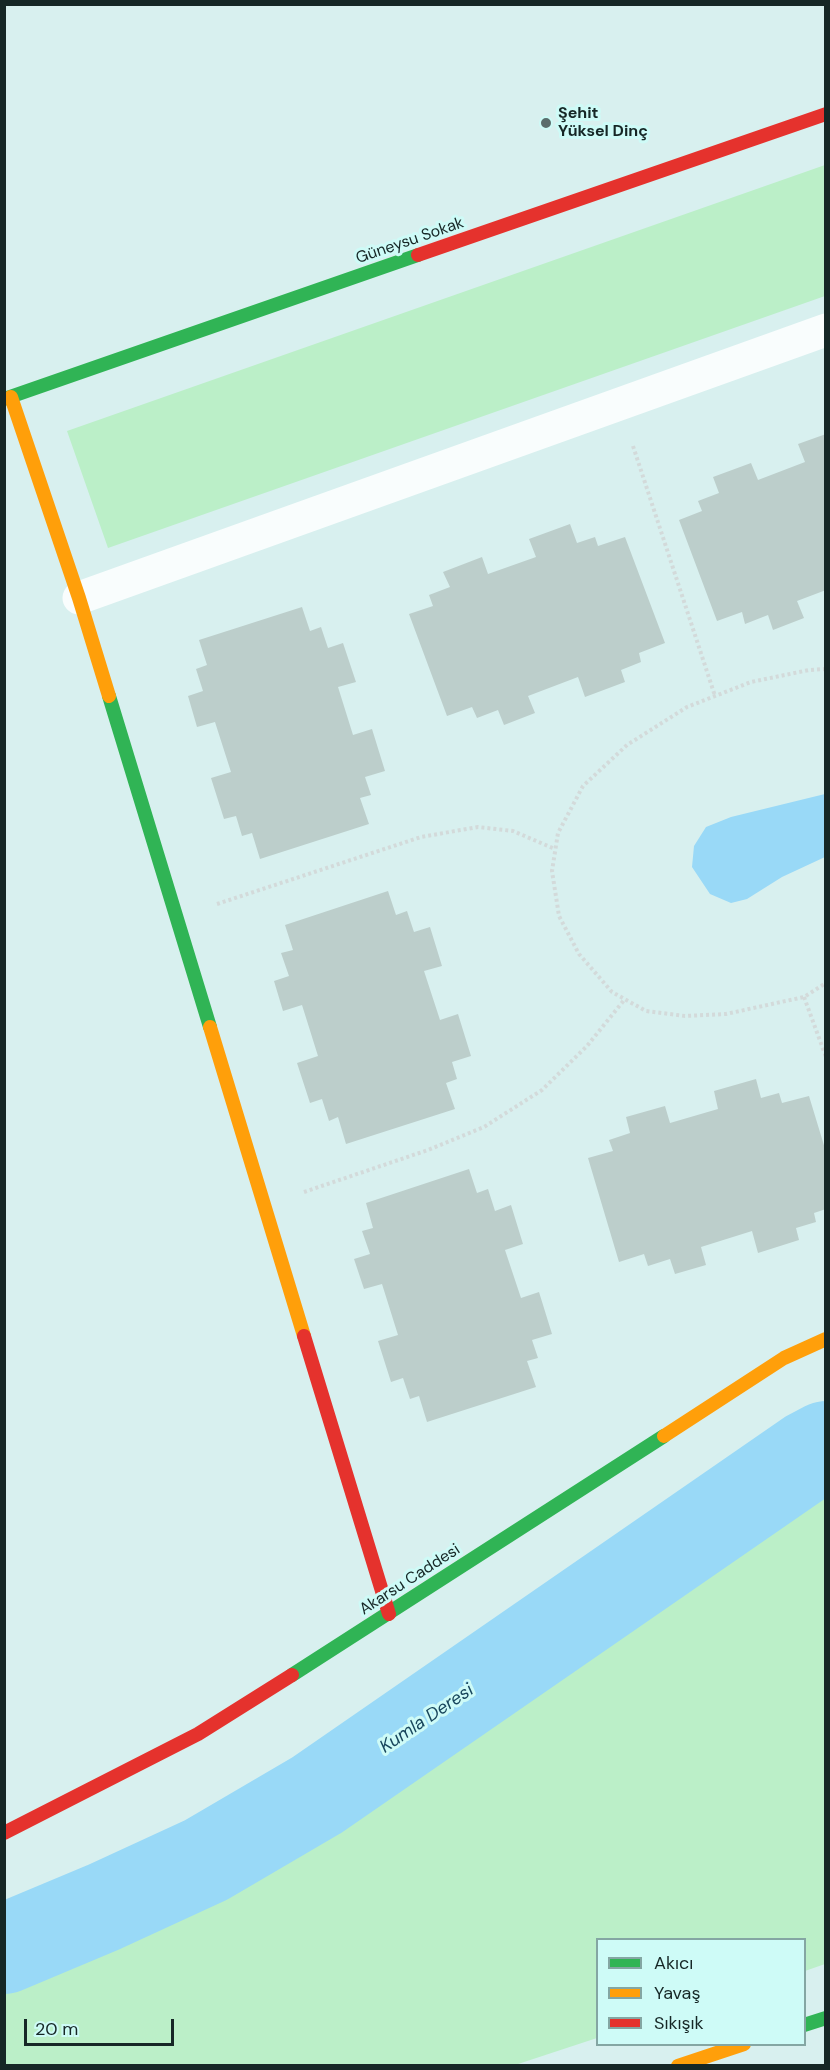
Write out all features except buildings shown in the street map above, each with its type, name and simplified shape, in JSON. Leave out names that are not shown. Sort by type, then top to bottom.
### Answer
[{"type":"main road","name":"Güneysu Sokak","points":[[8,398],[825,114]]},
{"type":"main road","points":[[8,398],[79,598],[389,1614]]},
{"type":"main road","name":"Akarsu Caddesi","points":[[5,1831],[198,1734],[389,1614],[784,1358],[825,1339]]},
{"type":"main road","points":[[806,2024],[825,2018]]},
{"type":"main road","points":[[678,2066],[738,2046]]},
{"type":"street","points":[[79,598],[825,330]]},
{"type":"path","points":[[620,404],[715,696]]},
{"type":"path","points":[[825,669],[751,682],[687,706],[627,745],[583,786],[558,833],[552,871],[559,916],[579,954],[612,992],[646,1011],[685,1016],[726,1014],[804,997],[825,983]]},
{"type":"path","points":[[177,918],[421,837],[477,827],[513,831],[555,849]]},
{"type":"path","points":[[804,997],[825,1057]]},
{"type":"path","points":[[264,1204],[428,1150],[484,1127],[542,1090],[587,1046],[626,999]]},
{"type":"green space","points":[[825,165],[825,296],[108,548],[67,431]]},
{"type":"green space","points":[[825,1482],[825,1964],[806,1971],[806,1938],[596,1938],[596,2038],[512,2066],[5,2065],[5,1982],[27,1975],[282,1852]]},
{"type":"water","points":[[825,794],[825,857],[782,877],[747,899],[731,903],[710,894],[692,867],[694,846],[706,827],[731,817]]},
{"type":"waterway","name":"Kumla Deresi","points":[[4,1949],[104,1907],[206,1860],[317,1795],[809,1455],[826,1446]]},
{"type":"traffic: fast","points":[[4,399],[418,255]]},
{"type":"traffic: fast","points":[[109,696],[210,1027]]},
{"type":"traffic: fast","points":[[292,1675],[664,1436]]},
{"type":"traffic: fast","points":[[806,2024],[826,2018]]},
{"type":"traffic: slow","points":[[11,397],[79,598],[109,696]]},
{"type":"traffic: slow","points":[[210,1027],[304,1336]]},
{"type":"traffic: slow","points":[[664,1436],[784,1358],[826,1339]]},
{"type":"traffic: slow","points":[[678,2066],[738,2046]]},
{"type":"traffic: jam","points":[[418,255],[826,114]]},
{"type":"traffic: jam","points":[[304,1336],[389,1614]]},
{"type":"traffic: jam","points":[[4,1833],[198,1734],[292,1675]]},
{"type":"place","name":"Şehit Yüksel Dinç","points":[[546,123]]}]
